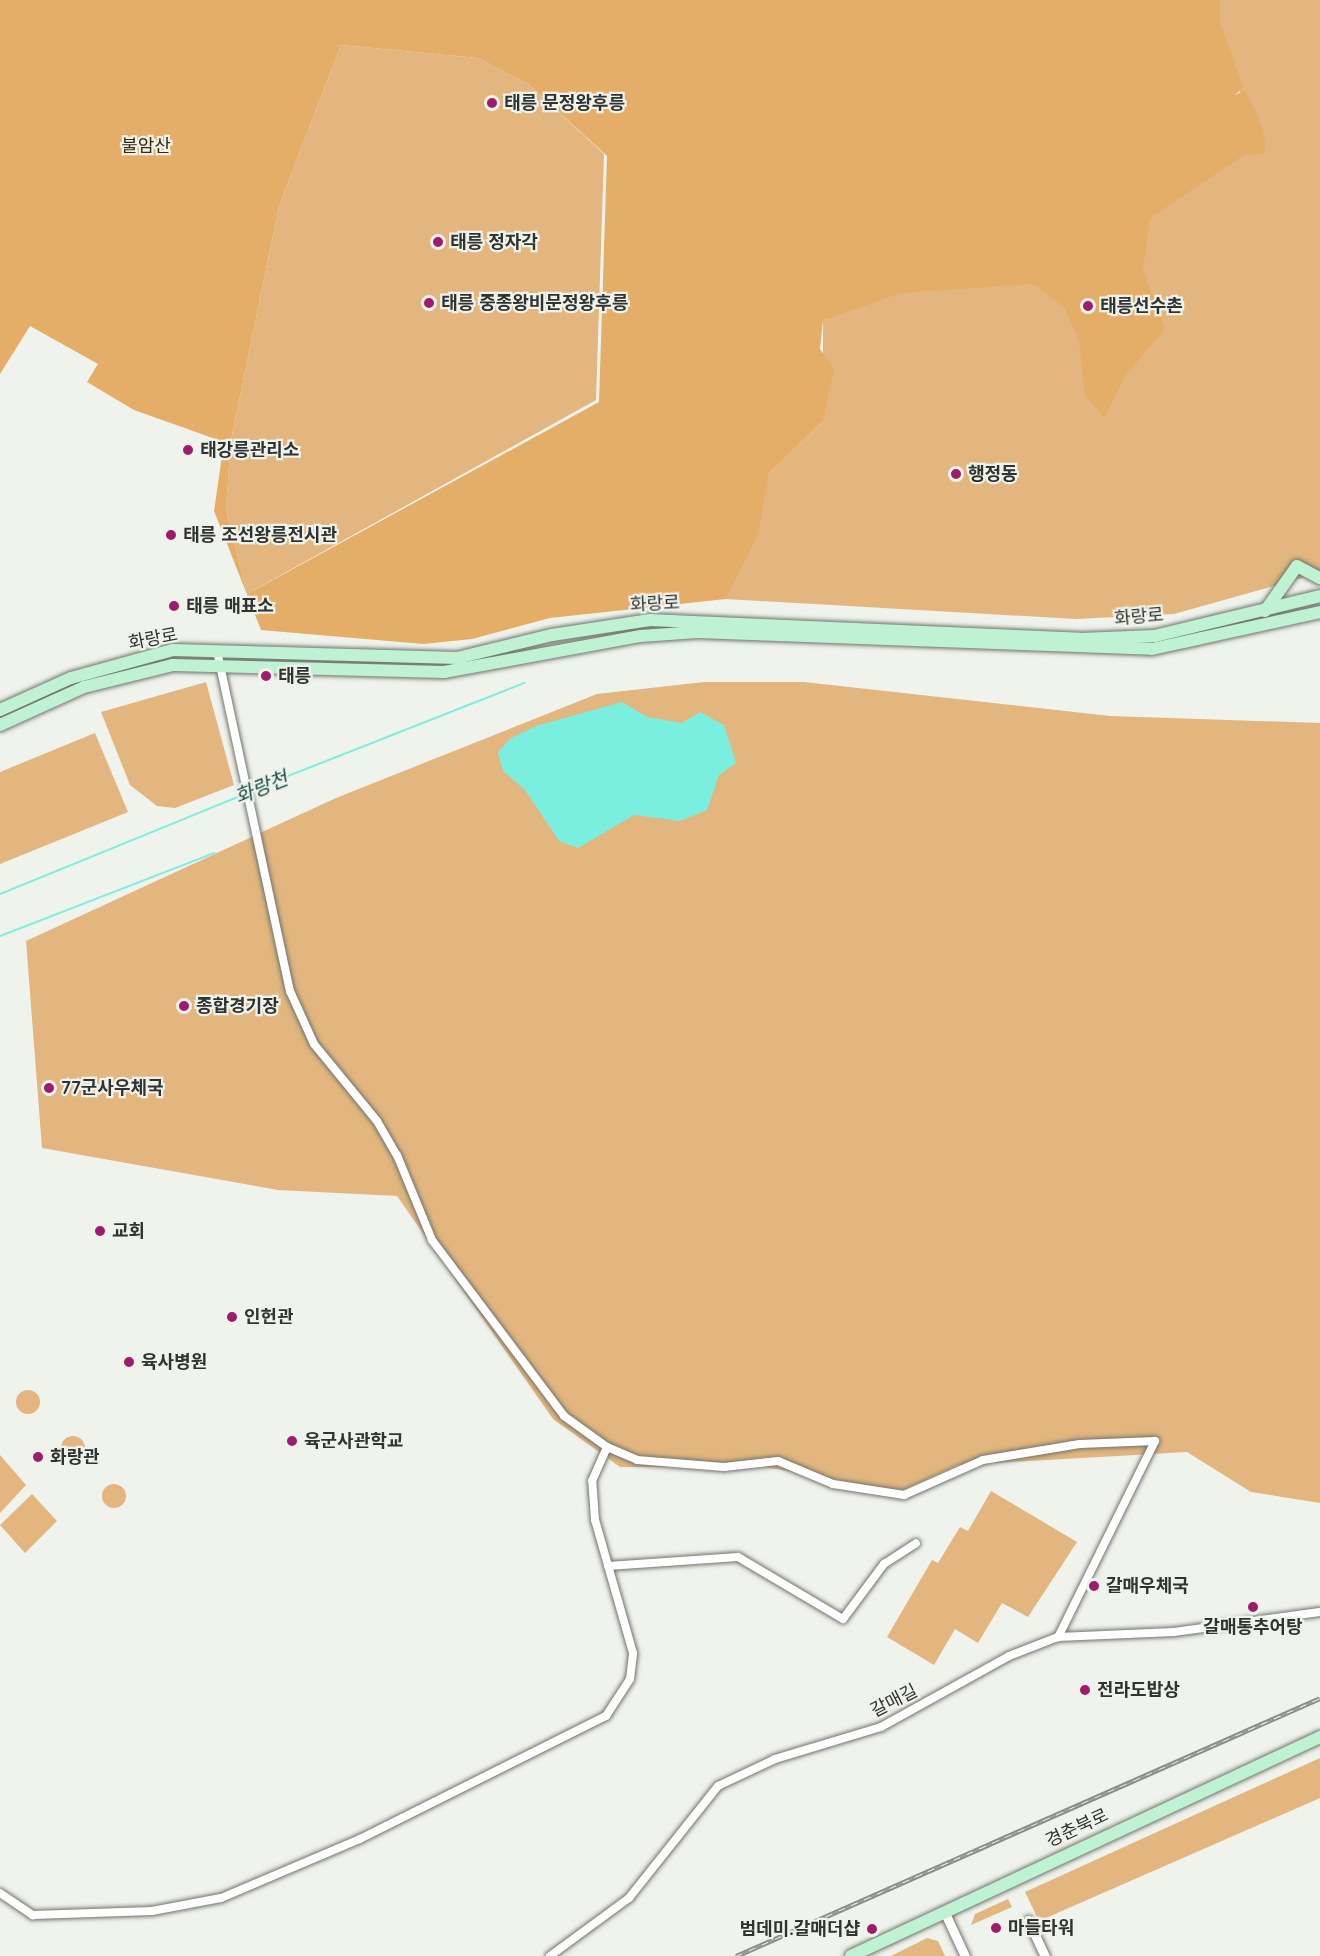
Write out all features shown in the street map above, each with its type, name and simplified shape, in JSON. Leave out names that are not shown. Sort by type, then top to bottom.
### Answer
[{"type":"main road","points":[[1224,638],[1274,620],[1267,611],[1297,566],[1320,578]]},
{"type":"main road","name":"화랑로","points":[[0,725],[84,687],[173,665],[218,657],[457,658],[552,634],[650,620],[1080,639],[1144,637],[1267,611],[1320,596]]},
{"type":"main road","name":"화랑로","points":[[0,710],[115,665],[173,650],[218,657],[444,672],[641,636],[697,632],[1152,649],[1224,638],[1320,612]]},
{"type":"main road","name":"경춘북로","points":[[851,1956],[1320,1737]]},
{"type":"street","points":[[218,657],[290,991],[314,1044],[378,1121],[432,1240],[564,1416],[607,1447],[648,1461],[724,1467],[778,1461],[833,1484],[904,1495],[983,1460],[1080,1444],[1155,1441],[1058,1637]]},
{"type":"street","points":[[0,1893],[33,1915],[152,1911],[221,1898],[360,1839],[606,1716],[630,1679],[633,1653],[595,1520],[592,1481],[607,1447]]},
{"type":"street","points":[[608,1566],[738,1557],[843,1619],[884,1564],[916,1543]]},
{"type":"street","name":"갈매길","points":[[550,1956],[629,1898],[718,1786],[775,1759],[881,1727],[1009,1656],[1058,1637],[1174,1632],[1320,1612]]},
{"type":"street","points":[[944,1911],[965,1956]]},
{"type":"street","points":[[1028,1920],[1045,1956]]},
{"type":"shaded area","name":"태릉선수촌","points":[[1214,0],[1320,0],[1320,573],[1174,614],[1076,619],[726,599],[769,474],[823,421],[823,320],[1261,138],[1210,27]]},
{"type":"shaded area","name":"태릉 중종왕비문정왕후릉","points":[[341,45],[478,58],[528,84],[604,154],[596,400],[247,594],[226,509],[231,440],[279,206]]},
{"type":"shaded area","points":[[206,682],[234,785],[175,808],[157,806],[130,785],[101,712]]},
{"type":"shaded area","points":[[704,682],[804,682],[1110,716],[1320,723],[1320,1503],[1251,1492],[1187,1452],[958,1465],[901,1491],[765,1467],[620,1467],[553,1419],[397,1196],[278,1190],[42,1148],[26,941],[336,798],[597,694]]},
{"type":"shaded area","points":[[95,733],[128,812],[0,864],[0,772]]},
{"type":"shaded area","points":[[28,1390],[36,1394],[40,1402],[36,1410],[28,1414],[20,1410],[16,1402],[20,1394]]},
{"type":"shaded area","points":[[73,1436],[81,1440],[85,1448],[81,1456],[73,1460],[65,1456],[61,1448],[65,1440]]},
{"type":"shaded area","points":[[0,1455],[26,1485],[0,1513]]},
{"type":"shaded area","points":[[114,1484],[122,1488],[126,1496],[122,1504],[114,1508],[106,1504],[102,1496],[106,1488]]},
{"type":"shaded area","points":[[991,1491],[1077,1542],[1028,1617],[1002,1603],[978,1643],[955,1629],[934,1665],[887,1637],[932,1560],[938,1563],[960,1527],[968,1531]]},
{"type":"shaded area","points":[[32,1494],[57,1521],[25,1553],[0,1525]]},
{"type":"shaded area","points":[[1320,1758],[1320,1798],[1039,1921],[1025,1892]]},
{"type":"shaded area","points":[[1008,1899],[1012,1907],[971,1925],[975,1914]]},
{"type":"shaded area","points":[[927,1938],[938,1941],[945,1956],[891,1956]]},
{"type":"green space","name":"불암산","points":[[0,0],[1220,0],[1220,22],[1243,88],[1235,95],[1245,90],[1263,128],[1266,153],[1244,155],[1150,218],[1143,270],[1165,329],[1125,376],[1104,418],[1085,395],[1079,342],[1065,308],[1033,284],[901,293],[823,320],[820,349],[834,369],[823,421],[769,474],[758,534],[726,599],[550,618],[472,639],[423,644],[261,630],[214,511],[224,442],[134,410],[87,382],[98,364],[30,326],[0,374]],"holes":[[[341,45],[478,58],[528,84],[607,156],[599,402],[247,594],[226,509],[231,440],[279,206]]]},
{"type":"water","points":[[622,702],[647,717],[682,723],[700,712],[724,725],[736,763],[719,775],[707,810],[680,821],[634,815],[578,848],[559,841],[525,790],[503,771],[498,752],[511,738],[536,726]]},
{"type":"waterway","name":"화랑천","points":[[250,791],[524,683]]},
{"type":"waterway","name":"화랑천","points":[[0,894],[245,794]]},
{"type":"waterway","points":[[0,936],[214,853]]},
{"type":"railway","points":[[736,1956],[1320,1698]]},
{"type":"place","name":"태릉 문정왕후릉","points":[[492,103]]},
{"type":"place","name":"태릉 정자각","points":[[438,242]]},
{"type":"place","name":"태릉 중종왕비문정왕후릉","points":[[429,303]]},
{"type":"place","name":"태릉선수촌","points":[[1088,306]]},
{"type":"place","name":"태강릉관리소","points":[[188,450]]},
{"type":"place","name":"행정동","points":[[956,474]]},
{"type":"place","name":"태릉 조선왕릉전시관","points":[[171,535]]},
{"type":"place","name":"태릉 매표소","points":[[174,606]]},
{"type":"place","name":"태릉","points":[[266,676]]},
{"type":"place","name":"종합경기장","points":[[184,1006]]},
{"type":"place","name":"77군사우체국","points":[[49,1088]]},
{"type":"place","name":"교회","points":[[100,1231]]},
{"type":"place","name":"인헌관","points":[[232,1317]]},
{"type":"place","name":"육사병원","points":[[129,1362]]},
{"type":"place","name":"육군사관학교","points":[[292,1441]]},
{"type":"place","name":"화랑관","points":[[38,1457]]},
{"type":"place","name":"갈매우체국","points":[[1094,1586]]},
{"type":"place","name":"갈매통추어탕","points":[[1253,1607]]},
{"type":"place","name":"전라도밥상","points":[[1085,1690]]},
{"type":"place","name":"마들타워","points":[[996,1928]]},
{"type":"place","name":"범데미.갈매더샵","points":[[872,1929]]}]
